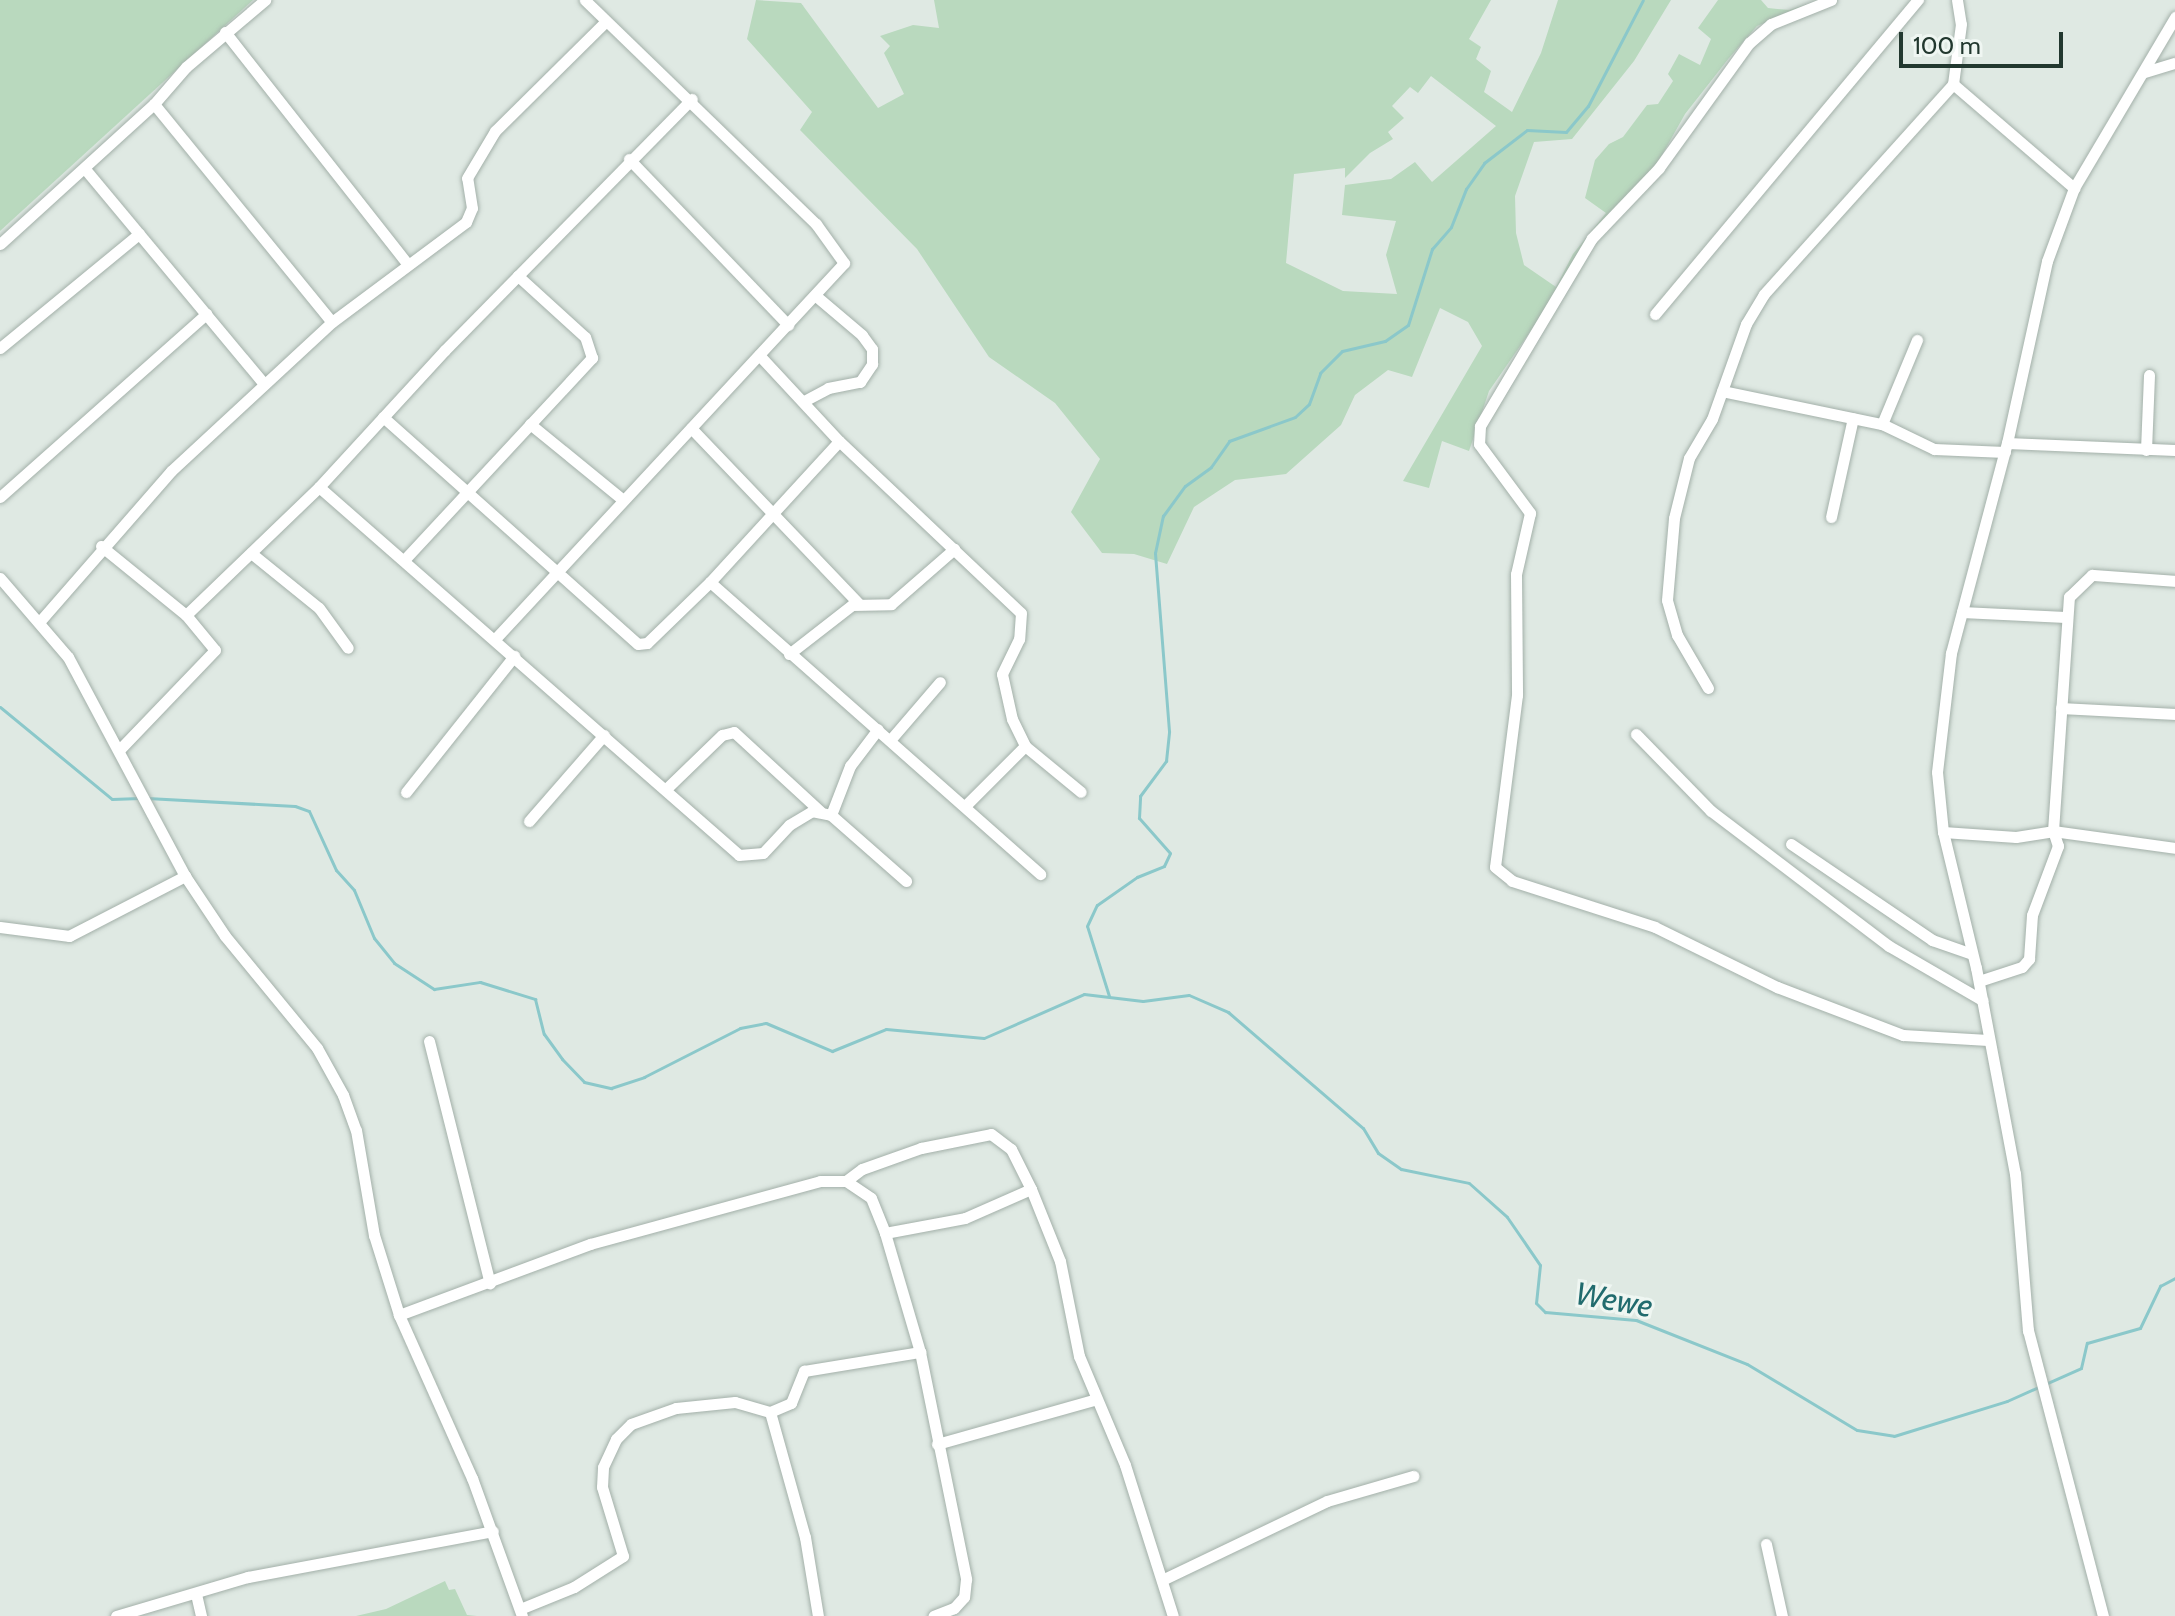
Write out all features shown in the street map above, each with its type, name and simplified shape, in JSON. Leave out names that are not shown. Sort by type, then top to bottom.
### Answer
[{"type":"street","points":[[0,244],[154,104],[225,32],[265,0]]},
{"type":"street","points":[[495,639],[622,499],[840,272],[844,255],[692,99],[605,22],[585,0]]},
{"type":"street","points":[[1831,0],[1771,24],[1721,77],[1659,168],[1592,238],[1480,426],[1479,444],[1530,513],[1516,574],[1517,695],[1495,867],[1512,881],[1655,927],[1777,987],[1903,1035],[1988,1040]]},
{"type":"street","points":[[1655,314],[1918,0]]},
{"type":"street","points":[[1708,688],[1677,635],[1666,584],[1678,495],[1722,391],[1746,324],[1764,294],[1953,84],[1961,24],[1957,0]]},
{"type":"street","points":[[2103,1616],[2028,1331],[2015,1174],[1979,981],[1943,832],[1938,735],[1962,612],[2006,447],[2039,288],[2074,188],[2175,17]]},
{"type":"street","points":[[41,620],[101,546],[264,384],[332,322],[407,263],[466,222],[472,208],[467,178],[495,131],[605,22]]},
{"type":"street","points":[[225,32],[407,263]]},
{"type":"street","points":[[2145,72],[2175,63]]},
{"type":"street","points":[[1953,84],[2074,188]]},
{"type":"street","points":[[186,615],[319,487],[629,159],[692,99]]},
{"type":"street","points":[[154,104],[332,322]]},
{"type":"street","points":[[629,159],[788,325]]},
{"type":"street","points":[[85,169],[264,384]]},
{"type":"street","points":[[0,348],[139,234]]},
{"type":"street","points":[[405,559],[592,358],[591,347],[518,276]]},
{"type":"street","points":[[804,401],[828,388],[860,382],[872,364],[872,349],[862,335],[816,296]]},
{"type":"street","points":[[0,497],[206,314]]},
{"type":"street","points":[[1882,424],[1917,340]]},
{"type":"street","points":[[759,355],[839,441],[1021,613],[1019,639],[1002,674],[1025,746],[1081,792]]},
{"type":"street","points":[[2146,450],[2149,375]]},
{"type":"street","points":[[1722,391],[1882,424],[1943,451],[2006,447],[2175,450]]},
{"type":"street","points":[[383,417],[558,569],[638,644],[647,643],[710,582],[839,441]]},
{"type":"street","points":[[1831,517],[1853,418]]},
{"type":"street","points":[[530,424],[622,499]]},
{"type":"street","points":[[691,428],[859,604]]},
{"type":"street","points":[[319,487],[405,559],[739,855],[750,858],[763,853],[801,815],[827,814]]},
{"type":"street","points":[[101,546],[186,615],[213,643],[214,657],[120,749]]},
{"type":"street","points":[[789,654],[859,604],[891,604],[954,549]]},
{"type":"street","points":[[251,553],[319,608],[348,648]]},
{"type":"street","points":[[1979,981],[2022,967],[2029,959],[2032,915],[2058,846],[2053,831],[2065,617],[2076,586],[2092,575],[2175,581]]},
{"type":"street","points":[[0,578],[41,620],[120,749],[146,806],[185,876],[233,947],[317,1048],[343,1095],[356,1130],[374,1235],[399,1315],[493,1531],[521,1612],[574,1587],[623,1556],[602,1487],[603,1467],[616,1439],[631,1424],[676,1408],[735,1402],[770,1412],[795,1398],[804,1371],[920,1352]]},
{"type":"street","points":[[710,582],[1040,874]]},
{"type":"street","points":[[1962,612],[2065,617]]},
{"type":"street","points":[[406,792],[514,656]]},
{"type":"street","points":[[891,739],[940,682]]},
{"type":"street","points":[[2061,708],[2175,714]]},
{"type":"street","points":[[827,814],[850,766],[878,729]]},
{"type":"street","points":[[666,789],[722,735],[734,732],[906,881]]},
{"type":"street","points":[[1636,734],[1711,811],[1889,946],[1982,1000]]},
{"type":"street","points":[[529,821],[604,735]]},
{"type":"street","points":[[965,806],[1025,746]]},
{"type":"street","points":[[1943,832],[2016,837],[2053,831],[2175,848]]},
{"type":"street","points":[[1791,844],[1932,940],[1972,954]]},
{"type":"street","points":[[0,927],[69,936],[185,876]]},
{"type":"street","points":[[429,1041],[490,1283]]},
{"type":"street","points":[[846,1181],[862,1169],[921,1148],[991,1134],[1011,1149],[1060,1261],[1079,1356],[1094,1400],[1125,1465],[1173,1616]]},
{"type":"street","points":[[399,1315],[590,1244],[820,1181],[846,1181],[871,1198],[885,1233],[920,1352],[966,1579],[964,1597],[954,1608],[933,1616]]},
{"type":"street","points":[[885,1233],[965,1218],[1031,1189]]},
{"type":"street","points":[[937,1444],[1094,1400]]},
{"type":"street","points":[[770,1412],[805,1537],[818,1616]]},
{"type":"street","points":[[1162,1580],[1327,1501],[1413,1476]]},
{"type":"street","points":[[116,1616],[318,1562],[493,1531]]},
{"type":"street","points":[[1766,1544],[1782,1616]]},
{"type":"street","points":[[196,1594],[201,1616]]},
{"type":"green space","points":[[0,0],[253,0],[0,231]]},
{"type":"green space","points":[[756,0],[801,3],[878,108],[904,94],[884,53],[890,46],[880,36],[913,25],[939,28],[934,0],[1491,0],[1469,39],[1481,47],[1476,59],[1491,71],[1484,92],[1512,112],[1541,53],[1558,0],[1671,0],[1634,61],[1572,139],[1534,142],[1515,196],[1516,233],[1524,265],[1556,287],[1573,254],[1606,213],[1585,198],[1595,160],[1609,144],[1623,137],[1647,105],[1658,104],[1673,81],[1668,74],[1679,54],[1700,65],[1711,39],[1698,28],[1718,0],[1761,0],[1768,8],[1789,10],[1820,0],[1757,26],[1729,58],[1685,114],[1657,164],[1615,209],[1489,391],[1469,451],[1442,441],[1429,488],[1403,481],[1482,346],[1468,322],[1440,308],[1412,377],[1388,370],[1355,395],[1341,425],[1286,474],[1235,480],[1194,507],[1167,564],[1134,554],[1102,553],[1071,512],[1100,459],[1055,403],[989,357],[917,249],[800,130],[812,112],[747,39]],"holes":[[[1431,76],[1496,126],[1432,182],[1415,162],[1391,179],[1345,185],[1342,215],[1396,221],[1386,255],[1397,294],[1343,291],[1286,263],[1294,174],[1345,168],[1345,178],[1370,153],[1393,139],[1388,132],[1404,118],[1392,106],[1410,87],[1418,93]]]},
{"type":"green space","points":[[445,1581],[449,1590],[455,1589],[467,1615],[477,1616],[356,1616],[386,1609]]},
{"type":"waterway","points":[[1109,996],[1087,926],[1097,905],[1137,877],[1164,866],[1170,853],[1139,818],[1140,796],[1166,761],[1169,731],[1155,553],[1163,516],[1185,486],[1211,467],[1229,441],[1295,417],[1309,404],[1320,373],[1342,351],[1385,341],[1408,325],[1432,249],[1451,227],[1466,189],[1484,163],[1527,130],[1566,132],[1588,106],[1643,0]]},
{"type":"waterway","points":[[0,707],[112,799],[140,798]]},
{"type":"waterway","name":"Wewe","points":[[147,798],[295,806],[309,811],[336,870],[354,890],[374,938],[394,963],[434,989],[480,982],[535,999],[544,1034],[562,1059],[584,1082],[611,1088],[644,1077],[740,1028],[766,1023],[832,1051],[886,1029],[984,1038],[1084,994],[1143,1001],[1189,995],[1228,1012],[1363,1128],[1378,1153],[1401,1169],[1469,1183],[1507,1217],[1540,1265],[1536,1303],[1545,1312],[1636,1320],[1747,1364],[1857,1430],[1894,1436],[2007,1401],[2081,1368],[2087,1343],[2140,1328],[2160,1286],[2175,1278]]}]
